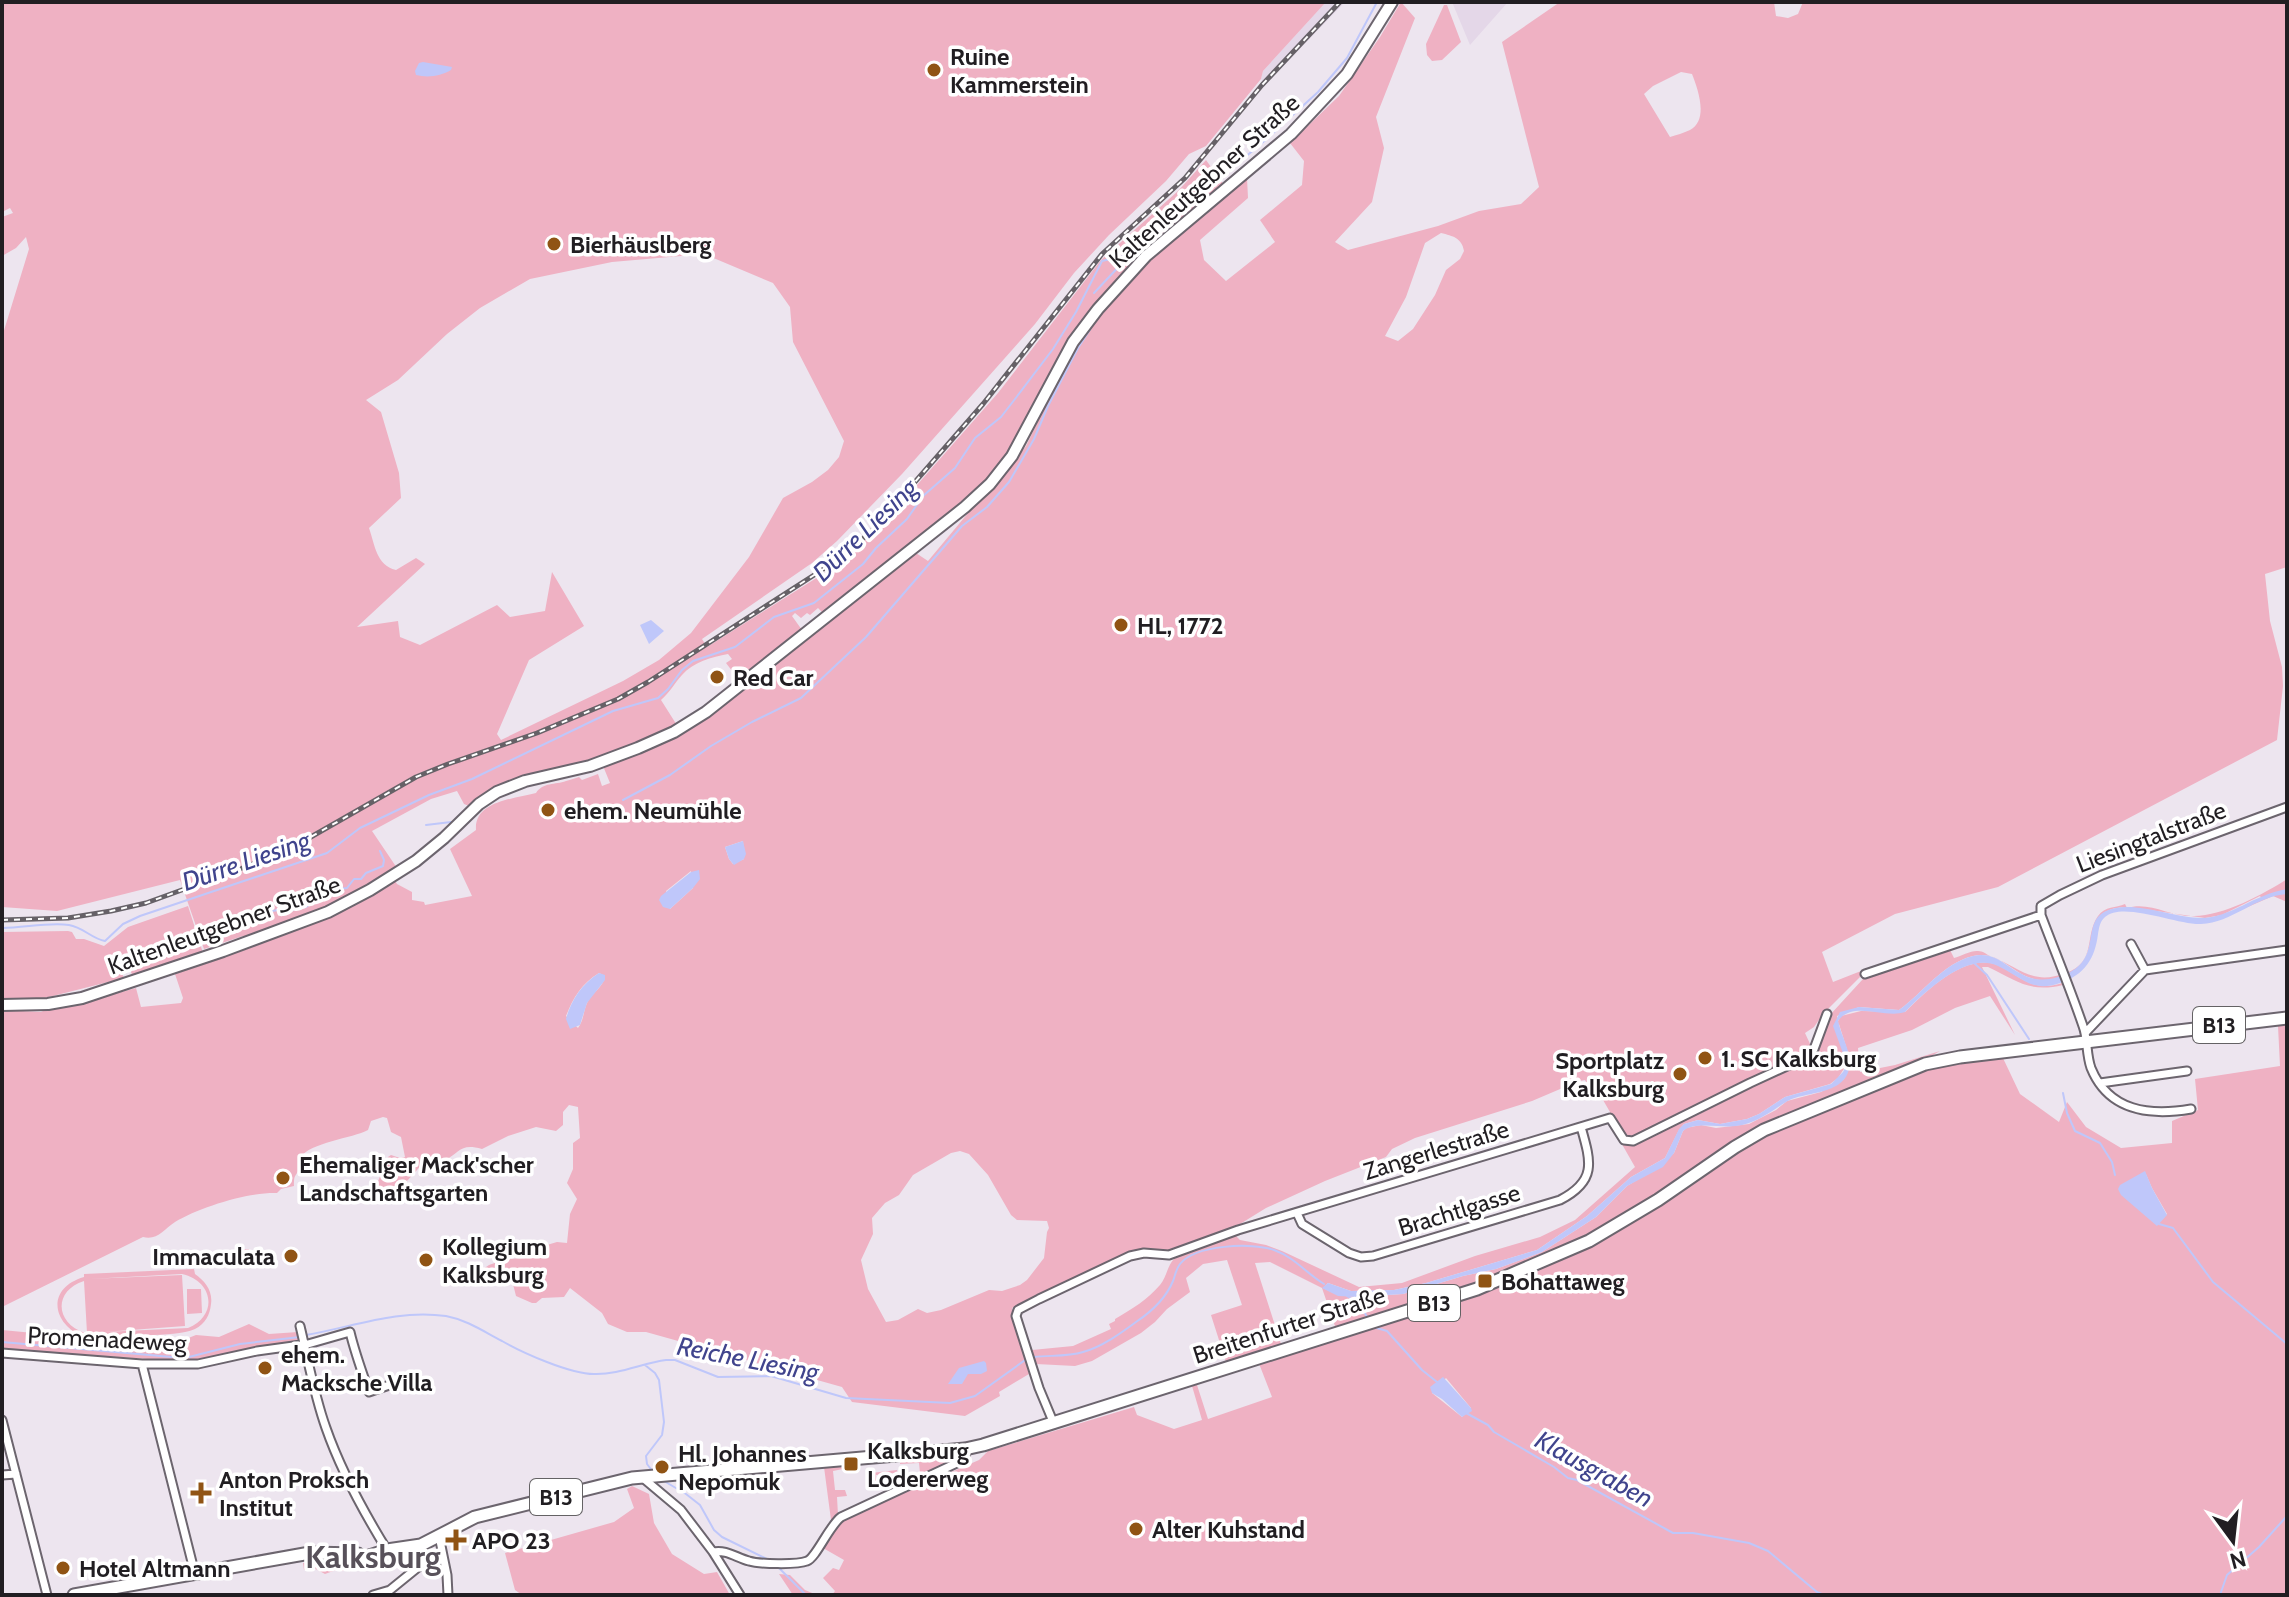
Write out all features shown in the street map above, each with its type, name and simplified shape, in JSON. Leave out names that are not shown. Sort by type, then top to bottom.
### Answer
[{"type":"main road","name":"Kaltenleutgebner Straße","points":[[2,1005],[48,1004],[82,998],[309,920],[351,901],[416,861],[467,814],[497,792],[525,781],[580,769],[625,754],[666,736],[706,712],[990,484],[1012,456],[1067,352],[1098,309],[1146,256],[1291,134],[1347,74],[1392,2]]},
{"type":"main road","name":"B13","points":[[2086,1037],[2287,1018]]},
{"type":"main road","name":"Breitenfurter Straße","points":[[645,1476],[965,1449],[1054,1424],[1470,1292],[1571,1251],[1666,1195],[1735,1147],[1779,1124],[1925,1064],[2025,1050],[2086,1037]]},
{"type":"main road","name":"B13","points":[[74,1595],[295,1556],[361,1556],[421,1545],[475,1517],[645,1476]]},
{"type":"street","name":"Liesingtalstraße","points":[[2041,915],[2041,906],[2050,900],[2102,875],[2287,807]]},
{"type":"street","points":[[1865,974],[2041,915],[2086,1037],[2091,1068],[2100,1083],[2117,1101],[2135,1109],[2162,1114],[2191,1109]]},
{"type":"street","points":[[2131,944],[2145,970]]},
{"type":"street","points":[[2086,1037],[2145,970],[2287,950]]},
{"type":"street","name":"Zangerlestraße","points":[[1054,1424],[1016,1313],[1039,1299],[1130,1256],[1144,1253],[1169,1255],[1198,1243],[1610,1118],[1624,1140],[1639,1139],[1809,1056],[1827,1014]]},
{"type":"street","points":[[2100,1083],[2187,1071]]},
{"type":"street","name":"Brachtlgasse","points":[[1297,1213],[1302,1224],[1361,1257],[1560,1200],[1576,1192],[1586,1179],[1590,1165],[1581,1127]]},
{"type":"street","name":"Promenadeweg","points":[[2,1353],[142,1364],[198,1364],[257,1351],[302,1336],[350,1332],[369,1392],[407,1379]]},
{"type":"street","points":[[302,1336],[324,1425],[382,1551]]},
{"type":"street","points":[[142,1364],[195,1574]]},
{"type":"street","points":[[2,1420],[47,1595]]},
{"type":"street","points":[[713,1552],[720,1550],[748,1561],[766,1563],[807,1561],[832,1524],[841,1517],[961,1461],[965,1457],[965,1449]]},
{"type":"street","points":[[2,1475],[16,1474]]},
{"type":"street","points":[[645,1476],[677,1505],[713,1552],[740,1595]]},
{"type":"street","points":[[439,1536],[448,1595]]},
{"type":"street","points":[[373,1595],[390,1590],[422,1564],[443,1556]]},
{"type":"shaded area","points":[[2,2],[1326,2],[1263,71],[1261,79],[1206,146],[1189,154],[1166,181],[1109,235],[902,474],[812,563],[702,639],[707,647],[837,565],[880,527],[998,393],[1101,260],[1178,191],[1206,160],[1229,192],[1247,178],[1248,198],[1200,240],[1204,260],[1226,281],[1275,242],[1260,220],[1302,185],[1304,161],[1290,143],[1339,96],[1401,2],[1415,18],[1376,117],[1384,148],[1372,202],[1335,242],[1348,250],[1438,226],[1479,211],[1521,204],[1539,187],[1502,42],[1560,2],[1774,2],[1776,16],[1788,18],[1798,14],[1803,2],[2287,2],[2287,567],[2265,574],[2270,621],[2282,667],[2277,740],[1998,887],[1895,914],[1822,952],[1833,982],[1861,971],[1863,974],[1805,1033],[1811,1046],[1807,1053],[1635,1138],[1625,1138],[1599,1093],[1593,1095],[1585,1080],[1579,1081],[1532,1101],[1415,1138],[1392,1149],[1386,1157],[1266,1208],[1232,1229],[1171,1251],[1139,1249],[1012,1308],[1029,1374],[999,1392],[1000,1396],[965,1416],[852,1402],[842,1387],[646,1332],[627,1332],[608,1324],[602,1313],[570,1288],[564,1297],[542,1298],[532,1303],[516,1296],[512,1280],[508,1278],[477,1280],[474,1275],[489,1265],[506,1259],[525,1258],[540,1247],[557,1242],[567,1243],[570,1214],[577,1199],[567,1183],[573,1169],[573,1143],[580,1138],[578,1107],[569,1105],[563,1112],[563,1125],[556,1131],[536,1127],[482,1149],[465,1148],[441,1162],[423,1163],[397,1189],[375,1195],[388,1157],[405,1157],[401,1137],[391,1132],[387,1118],[371,1121],[368,1130],[306,1152],[300,1159],[294,1186],[277,1193],[239,1198],[197,1211],[156,1236],[143,1237],[2,1307],[2,1010],[43,1012],[39,1010],[136,988],[141,1007],[181,1003],[183,998],[175,974],[253,947],[250,938],[243,936],[204,949],[180,880],[57,911],[2,907],[2,337],[29,249],[26,237],[16,248],[2,256],[2,217],[13,213],[10,208],[2,212]],"holes":[[[1681,72],[1692,74],[1701,112],[1696,125],[1670,137],[1644,94]],[[1441,233],[1459,240],[1464,251],[1460,259],[1446,270],[1435,295],[1413,329],[1398,341],[1385,336],[1406,297],[1425,243]],[[704,254],[773,283],[790,307],[793,342],[844,441],[839,457],[828,470],[783,498],[749,557],[691,633],[659,660],[623,681],[501,740],[497,734],[529,660],[584,626],[552,572],[545,611],[510,617],[497,605],[420,645],[400,637],[398,621],[357,627],[425,564],[416,558],[396,570],[384,564],[375,547],[369,528],[401,498],[399,473],[381,412],[366,400],[398,380],[480,308],[530,279],[612,262]],[[1035,402],[1045,407],[1026,446],[1002,478],[928,561],[913,551],[680,730],[661,700],[686,670],[728,654],[732,659],[726,663],[739,680],[802,630],[792,616],[795,613],[801,618],[818,608],[823,613],[989,478],[1007,454]],[[601,761],[610,783],[602,786],[598,774],[582,780],[579,777],[546,785],[536,793],[488,807],[477,820],[476,830],[450,849],[472,896],[425,905],[424,902],[412,900],[412,892],[397,884],[390,873],[397,868],[372,831],[431,799],[457,791],[464,804],[469,806],[495,790]],[[743,841],[744,859],[733,864],[725,847]],[[691,871],[693,888],[670,909],[666,891]],[[599,973],[605,976],[587,1003],[578,1028],[566,1016],[583,986]],[[960,1151],[969,1154],[988,1175],[1011,1215],[1017,1220],[1047,1221],[1049,1228],[1044,1258],[1020,1285],[1002,1291],[989,1290],[941,1310],[927,1313],[918,1309],[898,1320],[886,1322],[868,1289],[861,1260],[873,1234],[872,1218],[885,1203],[899,1195],[913,1175],[951,1153]]]},
{"type":"shaded area","points":[[1326,2],[1345,2],[1265,85],[1261,79],[1263,71]]},
{"type":"shaded area","points":[[1452,2],[1508,2],[1470,45]]},
{"type":"shaded area","points":[[1444,5],[1447,5],[1461,42],[1442,60],[1432,61],[1427,55],[1426,44]]},
{"type":"shaded area","points":[[2287,879],[2287,902],[2273,896],[2218,920],[2262,899],[2260,896],[2222,915],[2205,918],[2190,916],[2230,908]]},
{"type":"shaded area","points":[[2125,904],[2127,908],[2117,908],[2099,918],[2086,957],[2080,966],[2070,973],[2038,980],[2026,976],[1998,959],[2034,976],[2066,973],[2076,968],[2086,955],[2098,916],[2107,909]]},
{"type":"shaded area","points":[[188,906],[203,953],[132,975],[126,957],[116,960],[124,978],[41,999],[2,998],[2,932],[68,931],[76,939],[104,946],[128,927]]},
{"type":"shaded area","points":[[2144,906],[2175,914],[2135,908],[2128,908]]},
{"type":"shaded area","points":[[1950,950],[1954,958],[1976,951],[1983,952],[1996,959],[1986,955],[1973,956],[1952,965],[1899,1010],[1859,1007],[1837,1016],[1838,1021],[1841,1016],[1861,1011],[1905,1012],[1948,975],[1974,963],[2000,966],[2036,985],[2063,983],[2051,987],[2032,987],[1982,967],[2015,1035],[1990,996],[1955,1008],[1912,1030],[1858,1048],[1860,1072],[1940,1051],[1919,1063],[2002,1056],[2020,1094],[2059,1122],[2067,1102],[2086,1127],[2121,1148],[2172,1143],[2172,1121],[2198,1110],[2195,1079],[2280,1066],[2278,1026],[2287,1025],[2287,1595],[832,1595],[835,1591],[823,1578],[833,1568],[839,1570],[844,1560],[823,1548],[846,1518],[979,1460],[988,1451],[1134,1407],[1137,1415],[1174,1429],[1202,1420],[1192,1386],[1197,1385],[1208,1419],[1272,1397],[1258,1361],[1338,1335],[1322,1288],[1270,1262],[1255,1263],[1281,1344],[1226,1362],[1211,1315],[1242,1305],[1227,1260],[1203,1264],[1186,1278],[1190,1292],[1141,1333],[1092,1361],[1075,1366],[1036,1364],[1032,1350],[1073,1346],[1111,1329],[1109,1324],[1145,1300],[1160,1285],[1172,1261],[1180,1254],[1234,1234],[1240,1240],[1282,1251],[1359,1287],[1402,1283],[1475,1256],[1540,1237],[1575,1220],[1635,1167],[1619,1139],[1627,1145],[1635,1144],[1757,1082],[1812,1058],[1817,1054],[1829,1016],[1863,979]],"holes":[[[1838,1021],[1849,1056],[1844,1079],[1821,1092],[1787,1101],[1749,1124],[1686,1128],[1674,1153],[1627,1186],[1596,1217],[1542,1252],[1496,1269],[1403,1294],[1357,1297],[1338,1295],[1323,1288],[1328,1283],[1351,1291],[1394,1290],[1537,1250],[1587,1216],[1631,1177],[1665,1158],[1684,1124],[1698,1120],[1720,1124],[1747,1119],[1785,1097],[1830,1084],[1838,1078],[1847,1064]],[[2145,1172],[2167,1214],[2157,1225]],[[1446,1378],[1471,1408],[1462,1417],[1432,1393]]]},
{"type":"shaded area","points":[[249,1249],[250,1261],[220,1263],[219,1251]]},
{"type":"shaded area","points":[[194,1269],[211,1295],[208,1315],[202,1325],[195,1329],[173,1334],[96,1338],[123,1337],[163,1348],[196,1335],[219,1337],[249,1324],[269,1334],[298,1332],[299,1341],[191,1362],[2,1349],[2,1330],[86,1338],[66,1325],[58,1308],[58,1298],[63,1290],[84,1274]],"holes":[[[182,1274],[192,1278],[206,1291],[208,1307],[198,1322],[188,1328],[104,1332],[185,1326],[182,1275],[89,1279]],[[84,1281],[87,1333],[68,1322],[62,1307],[67,1292]]]},
{"type":"shaded area","points":[[187,1289],[201,1289],[202,1313],[187,1314]]},
{"type":"shaded area","points":[[944,1457],[947,1464],[912,1481],[910,1474],[920,1473],[919,1463],[900,1464],[900,1461]]},
{"type":"shaded area","points":[[842,1465],[843,1469],[833,1471],[835,1490],[845,1490],[847,1496],[837,1497],[838,1515],[831,1520],[824,1467]]},
{"type":"shaded area","points":[[897,1470],[898,1478],[909,1476],[911,1481],[889,1491],[886,1485],[895,1484],[894,1473],[876,1475],[876,1486],[873,1486],[871,1473]]},
{"type":"shaded area","points":[[632,1486],[649,1494],[654,1523],[672,1554],[704,1574],[717,1572],[730,1595],[522,1595],[515,1590],[505,1553],[614,1522],[634,1508],[627,1489]]},
{"type":"shaded area","points":[[360,1561],[361,1565],[325,1574],[312,1567],[304,1570],[303,1563]]},
{"type":"shaded area","points":[[779,1574],[790,1575],[805,1590],[817,1595],[793,1595]]},
{"type":"water","points":[[419,63],[452,67],[439,75],[416,75]]},
{"type":"water","points":[[651,620],[664,631],[649,644],[640,625]]},
{"type":"water","points":[[743,841],[746,854],[734,865],[725,847]]},
{"type":"water","points":[[699,870],[700,879],[693,888],[670,909],[663,907],[659,900],[661,896],[691,872]]},
{"type":"water","points":[[2287,889],[2287,894],[2264,899],[2212,923],[2191,923],[2137,912],[2113,913],[2101,923],[2094,951],[2082,970],[2069,980],[2050,986],[2034,985],[1998,966],[1973,964],[1947,976],[1905,1012],[1860,1011],[1844,1015],[1838,1021],[1850,1063],[1842,1082],[1824,1091],[1794,1098],[1750,1123],[1688,1128],[1683,1131],[1674,1153],[1663,1167],[1627,1186],[1596,1217],[1542,1252],[1496,1269],[1403,1294],[1338,1296],[1322,1288],[1328,1283],[1351,1291],[1394,1290],[1537,1250],[1587,1216],[1631,1177],[1665,1158],[1684,1124],[1698,1120],[1720,1124],[1747,1119],[1785,1097],[1831,1084],[1847,1064],[1833,1026],[1840,1012],[1859,1007],[1899,1010],[1943,972],[1962,960],[1984,955],[2032,978],[2044,980],[2058,977],[2082,963],[2097,918],[2114,908],[2212,917]]},
{"type":"water","points":[[599,973],[605,975],[605,980],[587,1003],[580,1025],[570,1029],[566,1019],[574,999],[582,987]]},
{"type":"water","points":[[2145,1171],[2167,1215],[2157,1226],[2118,1189]]},
{"type":"water","points":[[984,1361],[987,1371],[968,1374],[962,1384],[948,1384],[959,1368]]},
{"type":"water","points":[[1443,1377],[1472,1411],[1462,1417],[1432,1393],[1430,1387]]},
{"type":"waterway","name":"Dürre Liesing","points":[[2,928],[69,925],[105,941],[123,924],[140,916],[327,853],[360,828],[429,795],[472,779],[613,711],[658,698],[693,661],[735,647],[774,617],[814,603],[863,564],[907,519],[923,496],[955,468],[975,438],[1001,417],[1053,349],[1102,261],[1140,249],[1318,92],[1347,58],[1377,2]]},
{"type":"waterway","points":[[1094,293],[1126,256]]},
{"type":"waterway","points":[[623,800],[670,775],[752,722],[801,698],[866,637],[962,526],[987,507],[1009,482],[1091,328]]},
{"type":"waterway","points":[[426,825],[451,822]]},
{"type":"waterway","points":[[210,937],[252,923],[266,912],[278,910],[285,913],[306,907],[331,890],[347,888],[354,879],[361,879],[366,873],[383,866],[380,851]]},
{"type":"waterway","points":[[127,959],[184,940]]},
{"type":"waterway","points":[[1974,963],[1987,975],[2029,1039]]},
{"type":"waterway","points":[[2063,1093],[2075,1131],[2100,1143],[2112,1162],[2115,1175]]},
{"type":"waterway","points":[[2159,1224],[2173,1228],[2213,1282],[2287,1344]]},
{"type":"waterway","name":"Reiche Liesing","points":[[1034,1357],[1077,1354],[1111,1339],[1158,1304],[1180,1264],[1211,1249],[1252,1246],[1274,1250],[1324,1284]]},
{"type":"waterway","name":"Klausgraben","points":[[1347,1296],[1360,1304],[1367,1317]]},
{"type":"waterway","name":"Reiche Liesing","points":[[306,1335],[393,1317],[428,1314],[468,1323],[534,1357],[584,1373],[612,1373],[675,1360],[718,1377],[771,1376],[846,1398],[950,1403],[975,1396],[1028,1358]]},
{"type":"waterway","name":"Klausgraben","points":[[1373,1327],[1387,1331],[1437,1382]]},
{"type":"waterway","name":"Reiche Liesing","points":[[2,1342],[189,1357],[240,1344],[300,1337]]},
{"type":"waterway","points":[[645,1365],[659,1380],[664,1422],[662,1435],[646,1456],[653,1472]]},
{"type":"waterway","name":"Klausgraben","points":[[1466,1413],[1568,1478],[1577,1480],[1673,1533],[1693,1533],[1749,1543],[1768,1551],[1824,1595]]},
{"type":"waterway","points":[[664,1481],[700,1505],[714,1530],[722,1537],[771,1561]]},
{"type":"waterway","points":[[2220,1595],[2227,1575],[2259,1547],[2287,1516]]},
{"type":"waterway","points":[[779,1568],[806,1595]]},
{"type":"railway","points":[[2,920],[68,918],[146,903],[295,846],[416,777],[537,733],[618,699],[839,559],[873,530],[983,404],[1102,254],[1185,178],[1262,85],[1340,2]]},
{"type":"place","name":"Ruine Kammerstein","points":[[934,70]]},
{"type":"place","name":"Bierhäuslberg","points":[[554,244]]},
{"type":"place","name":"HL, 1772","points":[[1121,625]]},
{"type":"place","name":"Red Car","points":[[717,677]]},
{"type":"place","name":"ehem. Neumühle","points":[[548,810]]},
{"type":"place","name":"1. SC Kalksburg","points":[[1705,1058]]},
{"type":"place","name":"Sportplatz Kalksburg","points":[[1680,1074]]},
{"type":"place","name":"Ehemaliger Mack'scher Landschaftsgarten","points":[[283,1178]]},
{"type":"place","name":"Immaculata","points":[[291,1256]]},
{"type":"place","name":"Kollegium Kalksburg","points":[[426,1260]]},
{"type":"place","name":"Bohattaweg","points":[[1485,1281]]},
{"type":"place","name":"ehem. Macksche Villa","points":[[265,1368]]},
{"type":"place","name":"Kalksburg Lodererweg","points":[[851,1464]]},
{"type":"place","name":"Hl. Johannes Nepomuk","points":[[662,1467]]},
{"type":"place","name":"Anton Proksch Institut","points":[[201,1493]]},
{"type":"place","name":"Alter Kuhstand","points":[[1136,1529]]},
{"type":"place","name":"APO 23","points":[[456,1540]]},
{"type":"place","name":"Hotel Altmann","points":[[63,1568]]},
{"type":"district","name":"Kalksburg","points":[[373,1556]]}]
